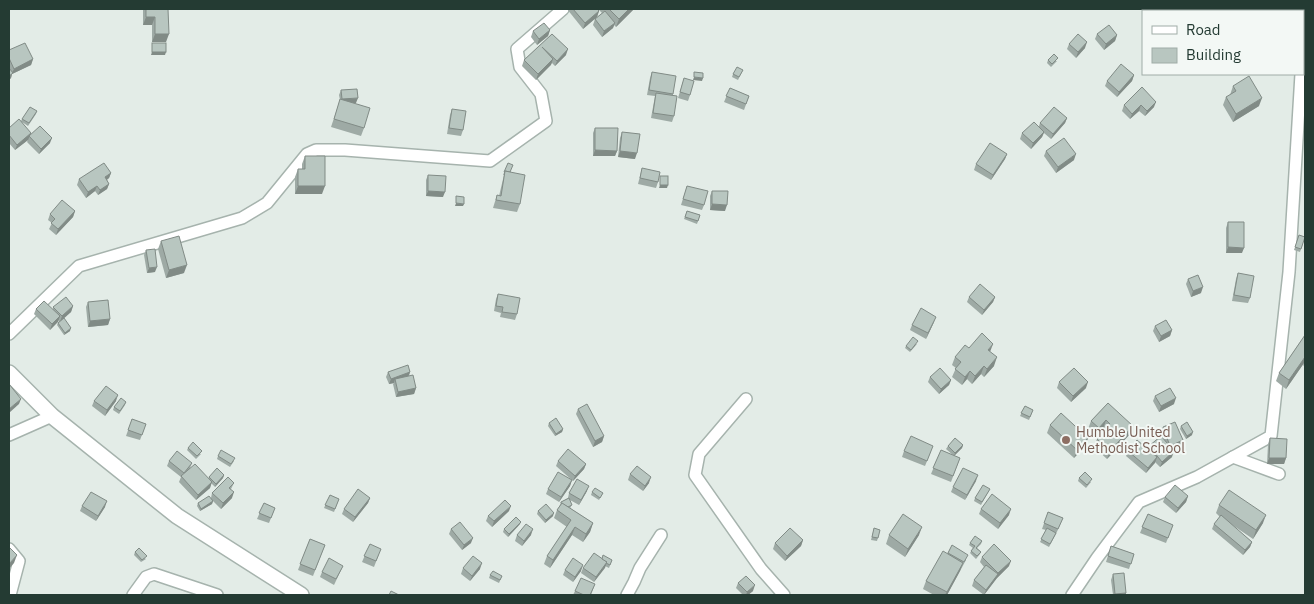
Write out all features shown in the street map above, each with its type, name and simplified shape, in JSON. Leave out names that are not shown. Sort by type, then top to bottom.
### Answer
[{"type":"street","points":[[9,334],[80,266],[242,218],[267,203],[308,154],[316,150],[345,150],[490,161],[546,121],[541,94],[520,66],[517,49],[563,9]]},
{"type":"street","points":[[1072,595],[1139,502],[1197,477],[1271,436],[1290,272],[1301,75]]},
{"type":"street","points":[[9,373],[52,416],[177,516],[301,595]]},
{"type":"street","points":[[746,399],[699,454],[695,476],[762,569],[784,595]]},
{"type":"street","points":[[9,435],[52,416]]},
{"type":"street","points":[[1233,457],[1279,474]]},
{"type":"street","points":[[627,595],[640,568],[661,535]]},
{"type":"street","points":[[9,549],[19,561],[10,595]]},
{"type":"street","points":[[133,595],[146,577],[154,574],[217,595]]},
{"type":"building","points":[[146,9],[168,9],[169,34],[155,34],[155,17],[146,17]]},
{"type":"building","points":[[573,9],[597,9],[599,11],[585,23]]},
{"type":"building","points":[[609,9],[629,9],[619,19]]},
{"type":"building","points":[[1213,9],[1231,9],[1231,10]]},
{"type":"building","points":[[605,11],[615,23],[604,31],[595,19]]},
{"type":"building","points":[[544,23],[550,30],[539,39],[533,31]]},
{"type":"building","points":[[1109,25],[1117,35],[1106,44],[1097,34]]},
{"type":"building","points":[[552,34],[568,49],[557,61],[542,47],[553,59],[538,74],[524,60]]},
{"type":"building","points":[[1078,34],[1087,42],[1078,52],[1069,44]]},
{"type":"building","points":[[25,43],[33,59],[14,69],[9,58],[9,50]]},
{"type":"building","points":[[152,43],[166,43],[166,52],[152,52]]},
{"type":"building","points":[[1054,54],[1058,58],[1052,64],[1048,60]]},
{"type":"building","points":[[1121,64],[1134,75],[1119,92],[1107,81]]},
{"type":"building","points":[[737,67],[743,70],[739,77],[733,74]]},
{"type":"building","points":[[9,68],[13,73],[9,76]]},
{"type":"building","points":[[652,72],[676,76],[673,94],[649,90]]},
{"type":"building","points":[[694,72],[703,73],[703,78],[694,77]]},
{"type":"building","points":[[1249,76],[1262,98],[1236,114],[1226,97],[1236,91],[1233,86]]},
{"type":"building","points":[[684,78],[694,81],[690,95],[680,92]]},
{"type":"building","points":[[1142,87],[1156,102],[1147,111],[1141,105],[1132,114],[1124,105]]},
{"type":"building","points":[[730,88],[749,96],[746,104],[726,96]]},
{"type":"building","points":[[357,89],[358,98],[342,99],[341,90]]},
{"type":"building","points":[[656,93],[677,96],[674,116],[653,113]]},
{"type":"building","points":[[340,99],[370,108],[364,128],[334,119]]},
{"type":"building","points":[[30,107],[37,111],[29,123],[22,119]]},
{"type":"building","points":[[1054,107],[1067,118],[1053,134],[1040,123]]},
{"type":"building","points":[[452,109],[466,111],[463,130],[449,128]]},
{"type":"building","points":[[19,119],[31,133],[17,145],[9,135],[9,128]]},
{"type":"building","points":[[1034,122],[1044,132],[1033,143],[1022,133]]},
{"type":"building","points":[[40,126],[52,138],[41,149],[29,136]]},
{"type":"building","points":[[595,128],[618,128],[617,151],[595,150]]},
{"type":"building","points":[[622,132],[640,134],[637,153],[620,151]]},
{"type":"building","points":[[1064,138],[1076,154],[1058,167],[1046,151]]},
{"type":"building","points":[[990,143],[1007,154],[993,175],[976,164]]},
{"type":"building","points":[[305,156],[325,156],[325,186],[298,186],[298,169],[305,169]]},
{"type":"building","points":[[104,163],[111,173],[105,177],[109,184],[100,190],[97,186],[88,192],[79,179]]},
{"type":"building","points":[[508,163],[513,165],[510,172],[505,171],[505,173],[504,172]]},
{"type":"building","points":[[642,168],[660,172],[658,182],[640,178]]},
{"type":"building","points":[[505,171],[525,175],[520,204],[496,200],[497,195],[501,196]]},
{"type":"building","points":[[428,175],[446,176],[445,192],[428,191]]},
{"type":"building","points":[[660,176],[668,176],[668,185],[660,185]]},
{"type":"building","points":[[687,186],[708,191],[704,205],[683,199]]},
{"type":"building","points":[[712,191],[728,191],[727,205],[712,204]]},
{"type":"building","points":[[456,196],[464,197],[464,204],[456,203]]},
{"type":"building","points":[[62,200],[75,211],[58,229],[51,223],[55,219],[50,214]]},
{"type":"building","points":[[687,211],[700,215],[698,221],[685,217]]},
{"type":"building","points":[[1228,222],[1244,222],[1244,248],[1228,247]]},
{"type":"building","points":[[1299,235],[1305,237],[1301,249],[1295,247]]},
{"type":"building","points":[[179,236],[187,265],[169,270],[161,241]]},
{"type":"building","points":[[155,249],[157,267],[149,268],[146,250]]},
{"type":"building","points":[[1238,273],[1254,276],[1250,298],[1234,295]]},
{"type":"building","points":[[1198,275],[1203,287],[1193,291],[1188,279]]},
{"type":"building","points":[[980,284],[995,297],[984,310],[969,297]]},
{"type":"building","points":[[498,294],[520,298],[517,314],[502,312],[503,307],[496,306]]},
{"type":"building","points":[[66,297],[73,306],[62,316],[53,307]]},
{"type":"building","points":[[108,300],[110,319],[90,321],[88,302]]},
{"type":"building","points":[[44,301],[60,316],[52,324],[36,309]]},
{"type":"building","points":[[921,308],[936,317],[928,333],[912,325]]},
{"type":"building","points":[[64,318],[71,328],[65,333],[58,323]]},
{"type":"building","points":[[1166,320],[1172,330],[1161,336],[1155,326]]},
{"type":"building","points":[[982,333],[993,344],[988,350],[997,357],[987,369],[984,366],[975,376],[970,371],[965,377],[955,369],[961,362],[955,357],[965,345],[969,348]]},
{"type":"building","points":[[1305,335],[1305,357],[1289,380],[1279,373]]},
{"type":"building","points":[[913,337],[918,341],[911,350],[906,346]]},
{"type":"building","points":[[408,365],[410,372],[391,379],[388,372]]},
{"type":"building","points":[[940,368],[951,380],[941,389],[930,377]]},
{"type":"building","points":[[1074,368],[1088,382],[1073,396],[1059,382]]},
{"type":"building","points":[[413,375],[416,388],[398,392],[395,379]]},
{"type":"building","points":[[9,384],[21,399],[9,409]]},
{"type":"building","points":[[106,386],[118,395],[107,410],[94,401]]},
{"type":"building","points":[[1170,388],[1176,398],[1161,406],[1155,396]]},
{"type":"building","points":[[121,398],[126,402],[120,411],[114,407]]},
{"type":"building","points":[[1108,403],[1133,426],[1110,451],[1097,439],[1110,424],[1106,420],[1099,428],[1091,421]]},
{"type":"building","points":[[587,404],[604,436],[595,441],[578,409]]},
{"type":"building","points":[[1025,406],[1033,410],[1030,417],[1021,413]]},
{"type":"building","points":[[1061,413],[1088,438],[1077,450],[1050,425]]},
{"type":"building","points":[[556,418],[563,429],[556,434],[549,423]]},
{"type":"building","points":[[132,419],[146,424],[142,435],[128,430]]},
{"type":"building","points":[[1175,422],[1183,440],[1170,446],[1163,427]]},
{"type":"building","points":[[1187,422],[1193,432],[1187,436],[1181,426]]},
{"type":"building","points":[[911,436],[933,446],[927,461],[904,451]]},
{"type":"building","points":[[1161,436],[1174,451],[1162,462],[1149,446]]},
{"type":"building","points":[[955,438],[963,445],[955,453],[948,446]]},
{"type":"building","points":[[1270,438],[1287,439],[1286,458],[1269,458]]},
{"type":"building","points":[[1137,440],[1157,457],[1148,468],[1128,451]]},
{"type":"building","points":[[193,442],[202,451],[197,456],[188,448]]},
{"type":"building","points":[[568,449],[586,464],[575,476],[558,461]]},
{"type":"building","points":[[221,450],[235,458],[231,464],[218,456]]},
{"type":"building","points":[[941,450],[960,458],[953,476],[933,468]]},
{"type":"building","points":[[177,451],[192,463],[184,473],[169,461]]},
{"type":"building","points":[[195,464],[212,482],[198,495],[181,476]]},
{"type":"building","points":[[637,466],[651,477],[645,486],[630,474]]},
{"type":"building","points":[[217,468],[224,475],[216,484],[209,477]]},
{"type":"building","points":[[963,468],[978,475],[967,495],[953,487]]},
{"type":"building","points":[[558,472],[572,480],[561,497],[548,489]]},
{"type":"building","points":[[1085,472],[1092,479],[1087,485],[1079,478]]},
{"type":"building","points":[[228,477],[234,483],[229,488],[234,492],[223,503],[212,493]]},
{"type":"building","points":[[577,479],[589,486],[581,500],[569,493]]},
{"type":"building","points":[[983,485],[990,489],[982,502],[975,498]]},
{"type":"building","points":[[1175,485],[1188,496],[1178,508],[1165,497]]},
{"type":"building","points":[[595,488],[603,493],[600,498],[592,492]]},
{"type":"building","points":[[358,489],[370,498],[355,517],[344,509]]},
{"type":"building","points":[[1229,490],[1266,515],[1256,530],[1219,505]]},
{"type":"building","points":[[91,492],[107,501],[98,516],[82,506]]},
{"type":"building","points":[[992,494],[1011,509],[1000,523],[981,509]]},
{"type":"building","points":[[330,495],[339,499],[335,509],[325,505]]},
{"type":"building","points":[[209,496],[213,501],[201,509],[198,503]]},
{"type":"building","points":[[569,498],[572,505],[568,507],[561,503],[561,502]]},
{"type":"building","points":[[505,500],[511,506],[494,521],[488,516]]},
{"type":"building","points":[[264,503],[275,508],[271,518],[259,513]]},
{"type":"building","points":[[562,503],[593,523],[586,534],[575,527],[553,560],[547,556],[571,520],[557,510]]},
{"type":"building","points":[[546,504],[554,513],[546,520],[538,511]]},
{"type":"building","points":[[1048,512],[1063,518],[1058,529],[1044,523]]},
{"type":"building","points":[[903,514],[922,527],[908,549],[889,535]]},
{"type":"building","points":[[1148,514],[1173,525],[1168,538],[1142,527]]},
{"type":"building","points":[[1221,515],[1252,542],[1245,550],[1214,524]]},
{"type":"building","points":[[516,517],[521,522],[509,534],[504,529]]},
{"type":"building","points":[[460,522],[473,538],[464,545],[451,529]]},
{"type":"building","points":[[526,524],[533,529],[524,541],[517,535]]},
{"type":"building","points":[[790,528],[803,540],[787,556],[775,543]]},
{"type":"building","points":[[874,528],[880,530],[878,538],[872,537]]},
{"type":"building","points":[[1047,528],[1056,533],[1050,544],[1041,539]]},
{"type":"building","points":[[975,536],[982,541],[976,548],[981,552],[977,556],[971,551],[975,546],[970,543]]},
{"type":"building","points":[[310,539],[325,545],[315,570],[300,564]]},
{"type":"building","points":[[370,544],[381,549],[376,561],[364,556]]},
{"type":"building","points":[[994,544],[1011,561],[998,573],[982,557]]},
{"type":"building","points":[[952,545],[968,555],[964,562],[948,553]]},
{"type":"building","points":[[1111,546],[1134,554],[1131,564],[1108,556]]},
{"type":"building","points":[[9,547],[17,555],[9,564]]},
{"type":"building","points":[[139,548],[147,556],[142,560],[135,552]]},
{"type":"building","points":[[943,551],[963,563],[947,592],[926,581]]},
{"type":"building","points":[[594,553],[607,562],[596,577],[583,568]]},
{"type":"building","points":[[603,555],[612,560],[610,565],[602,559]]},
{"type":"building","points":[[473,556],[482,563],[472,576],[463,568]]},
{"type":"building","points":[[329,558],[343,566],[336,579],[322,572]]},
{"type":"building","points":[[573,558],[583,565],[575,577],[565,570]]},
{"type":"building","points":[[986,565],[998,574],[986,590],[974,580]]},
{"type":"building","points":[[493,571],[502,576],[500,580],[490,575]]},
{"type":"building","points":[[1124,573],[1126,593],[1115,594],[1113,574]]},
{"type":"building","points":[[746,576],[755,585],[747,592],[738,583]]},
{"type":"building","points":[[581,578],[595,584],[590,595],[584,595],[575,591]]},
{"type":"building","points":[[391,591],[399,595],[389,595]]},
{"type":"place","name":"Humble United Methodist School","points":[[1066,440]]}]
